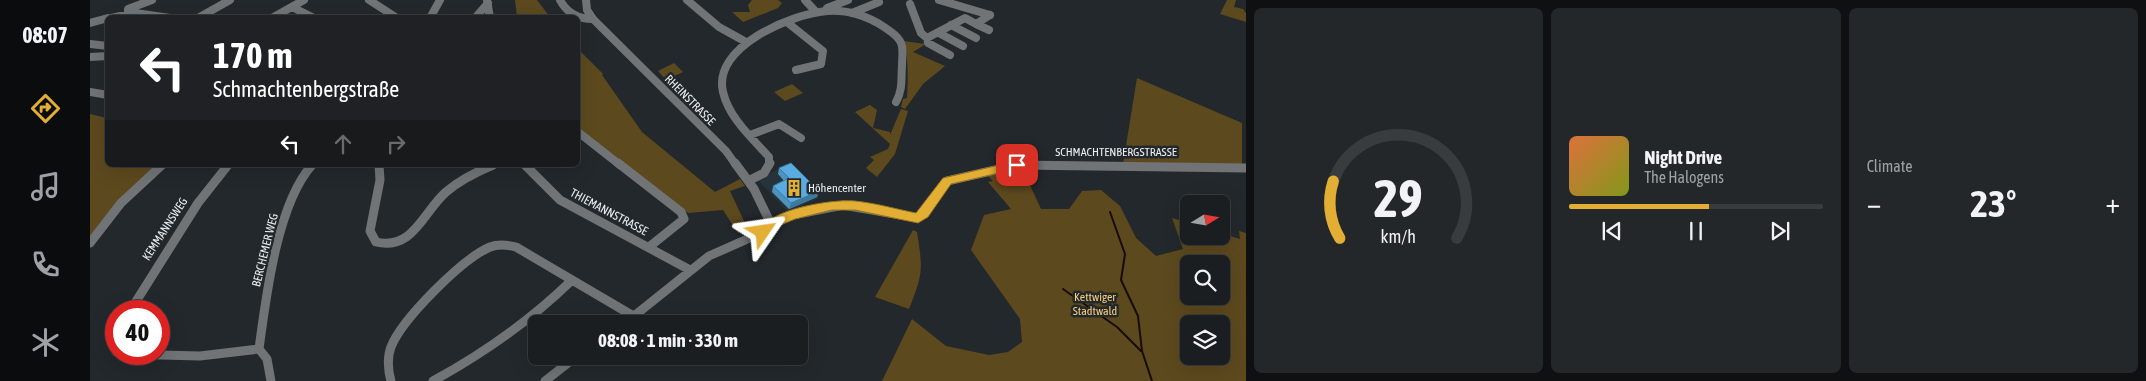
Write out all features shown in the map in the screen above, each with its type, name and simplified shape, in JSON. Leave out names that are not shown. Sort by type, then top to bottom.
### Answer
[{"type":"street","points":[[128,13],[128,9],[152,0]]},
{"type":"street","points":[[203,15],[230,0]]},
{"type":"street","points":[[277,15],[304,0]]},
{"type":"street","points":[[369,0],[392,15]]},
{"type":"street","points":[[432,15],[440,0]]},
{"type":"street","points":[[560,0],[573,15]]},
{"type":"street","name":"RHEINSTRASSE","points":[[586,0],[587,10],[593,19],[726,151],[748,181],[772,224]]},
{"type":"street","points":[[686,0],[719,27],[746,42]]},
{"type":"street","points":[[828,11],[827,8],[848,0]]},
{"type":"street","points":[[939,0],[990,15],[976,24]]},
{"type":"street","points":[[477,15],[488,1]]},
{"type":"street","points":[[488,1],[490,15]]},
{"type":"street","points":[[808,1],[816,12]]},
{"type":"street","points":[[852,13],[879,2]]},
{"type":"street","points":[[910,4],[916,14],[921,33],[927,38],[926,41],[950,55]]},
{"type":"street","points":[[292,7],[308,15]]},
{"type":"street","points":[[748,181],[764,174],[771,162],[767,153],[729,109],[722,84],[724,70],[730,59],[746,42],[816,12],[852,13],[876,21],[895,34],[902,45],[901,93],[896,102]]},
{"type":"street","points":[[120,15],[128,13],[145,15]]},
{"type":"street","points":[[916,14],[926,14]]},
{"type":"street","points":[[876,21],[887,17]]},
{"type":"street","points":[[580,18],[593,19]]},
{"type":"street","points":[[927,38],[965,18],[989,30]]},
{"type":"street","points":[[90,23],[105,19]]},
{"type":"street","points":[[788,23],[822,51],[820,64],[796,70]]},
{"type":"street","points":[[951,25],[976,38]]},
{"type":"street","points":[[938,33],[963,46]]},
{"type":"street","points":[[90,44],[105,46]]},
{"type":"street","points":[[90,58],[105,55]]},
{"type":"street","points":[[90,92],[105,94]]},
{"type":"street","points":[[750,135],[779,124],[800,138]]},
{"type":"street","points":[[580,134],[681,212],[684,219],[681,223],[649,248]]},
{"type":"street","name":"SCHMACHTENBERGSTRASSE","points":[[637,315],[709,256],[763,232],[772,224],[804,211],[843,205],[918,218],[924,214],[947,181],[1010,166],[1246,168]]},
{"type":"street","points":[[90,243],[121,203],[160,167]]},
{"type":"street","name":"KEMMANNSWEG","points":[[137,300],[198,204],[226,167]]},
{"type":"street","name":"BERCHEMER WEG","points":[[259,348],[268,283],[278,242],[299,177],[310,167]]},
{"type":"street","points":[[379,167],[380,180],[370,231],[376,242],[389,244],[403,240],[410,235],[440,197],[454,185],[489,167]]},
{"type":"street","name":"THIEMANNSTRASSE","points":[[527,167],[560,200],[690,270]]},
{"type":"street","points":[[391,381],[388,374],[389,361],[392,347],[400,332],[441,286],[482,251],[500,245],[516,247],[632,315]]},
{"type":"street","points":[[433,381],[518,330],[572,280]]},
{"type":"street","points":[[170,355],[200,356],[259,348],[263,351],[269,364],[271,381]]},
{"type":"street","points":[[545,381],[565,365]]},
{"type":"shaded area","name":"Höhencenter","points":[[786,164],[819,198],[788,212],[758,180]]},
{"type":"green space","points":[[515,0],[537,0],[548,15],[517,15]]},
{"type":"green space","points":[[752,0],[778,0],[782,3],[778,8],[743,22],[732,12],[750,12],[748,5]]},
{"type":"green space","points":[[1227,0],[1236,0],[1234,7],[1243,9],[1246,13],[1246,22],[1220,14]]},
{"type":"green space","points":[[903,41],[926,44],[913,52],[945,66],[923,84],[905,109],[901,107],[903,99],[907,98],[908,84],[907,61]]},
{"type":"green space","points":[[580,51],[603,74],[642,132],[715,192],[740,179],[745,186],[730,191],[744,221],[755,228],[738,233],[723,210],[688,213],[580,131]]},
{"type":"green space","points":[[674,63],[683,72],[666,80],[658,71]]},
{"type":"green space","points":[[1137,78],[1242,123],[1242,167],[1123,164]]},
{"type":"green space","points":[[792,84],[803,93],[785,101],[774,92]]},
{"type":"green space","points":[[870,105],[877,110],[873,128],[890,132],[890,135],[901,109],[908,111],[895,154],[877,177],[866,168],[874,160],[870,157],[888,149],[890,144],[855,112]]},
{"type":"green space","points":[[90,114],[105,118],[105,167],[156,167],[90,238]]},
{"type":"green space","name":"Kettwiger Stadtwald","points":[[1031,167],[1028,181],[1041,209],[1069,209],[1082,191],[1101,190],[1120,206],[1136,238],[1156,256],[1183,249],[1182,245],[1230,245],[1230,236],[1240,239],[1239,231],[1246,233],[1246,381],[882,381],[912,319],[946,346],[989,355],[1008,352],[1022,342],[1020,319],[971,250],[984,215],[1011,209],[988,182],[993,181],[985,173]]},
{"type":"green space","name":"Kettwiger Stadtwald","points":[[1172,218],[1180,220],[1180,241]]},
{"type":"green space","points":[[913,230],[917,232],[921,264],[917,288],[909,309],[875,297]]},
{"type":"building","name":"Höhencenter","points":[[791,163],[819,191],[791,203],[773,186],[789,178],[779,168]]},
{"type":"waterway","points":[[1110,212],[1125,254],[1121,280],[1138,316],[1142,351],[1152,381]]},
{"type":"waterway","points":[[1063,289],[1117,327],[1141,351]]},
{"type":"place","name":"Höhencenter","points":[[794,188]]},
{"type":"route","points":[[763,232],[772,224],[804,211],[843,205],[870,208],[909,218],[918,218],[924,214],[947,181],[1017,165]]}]
